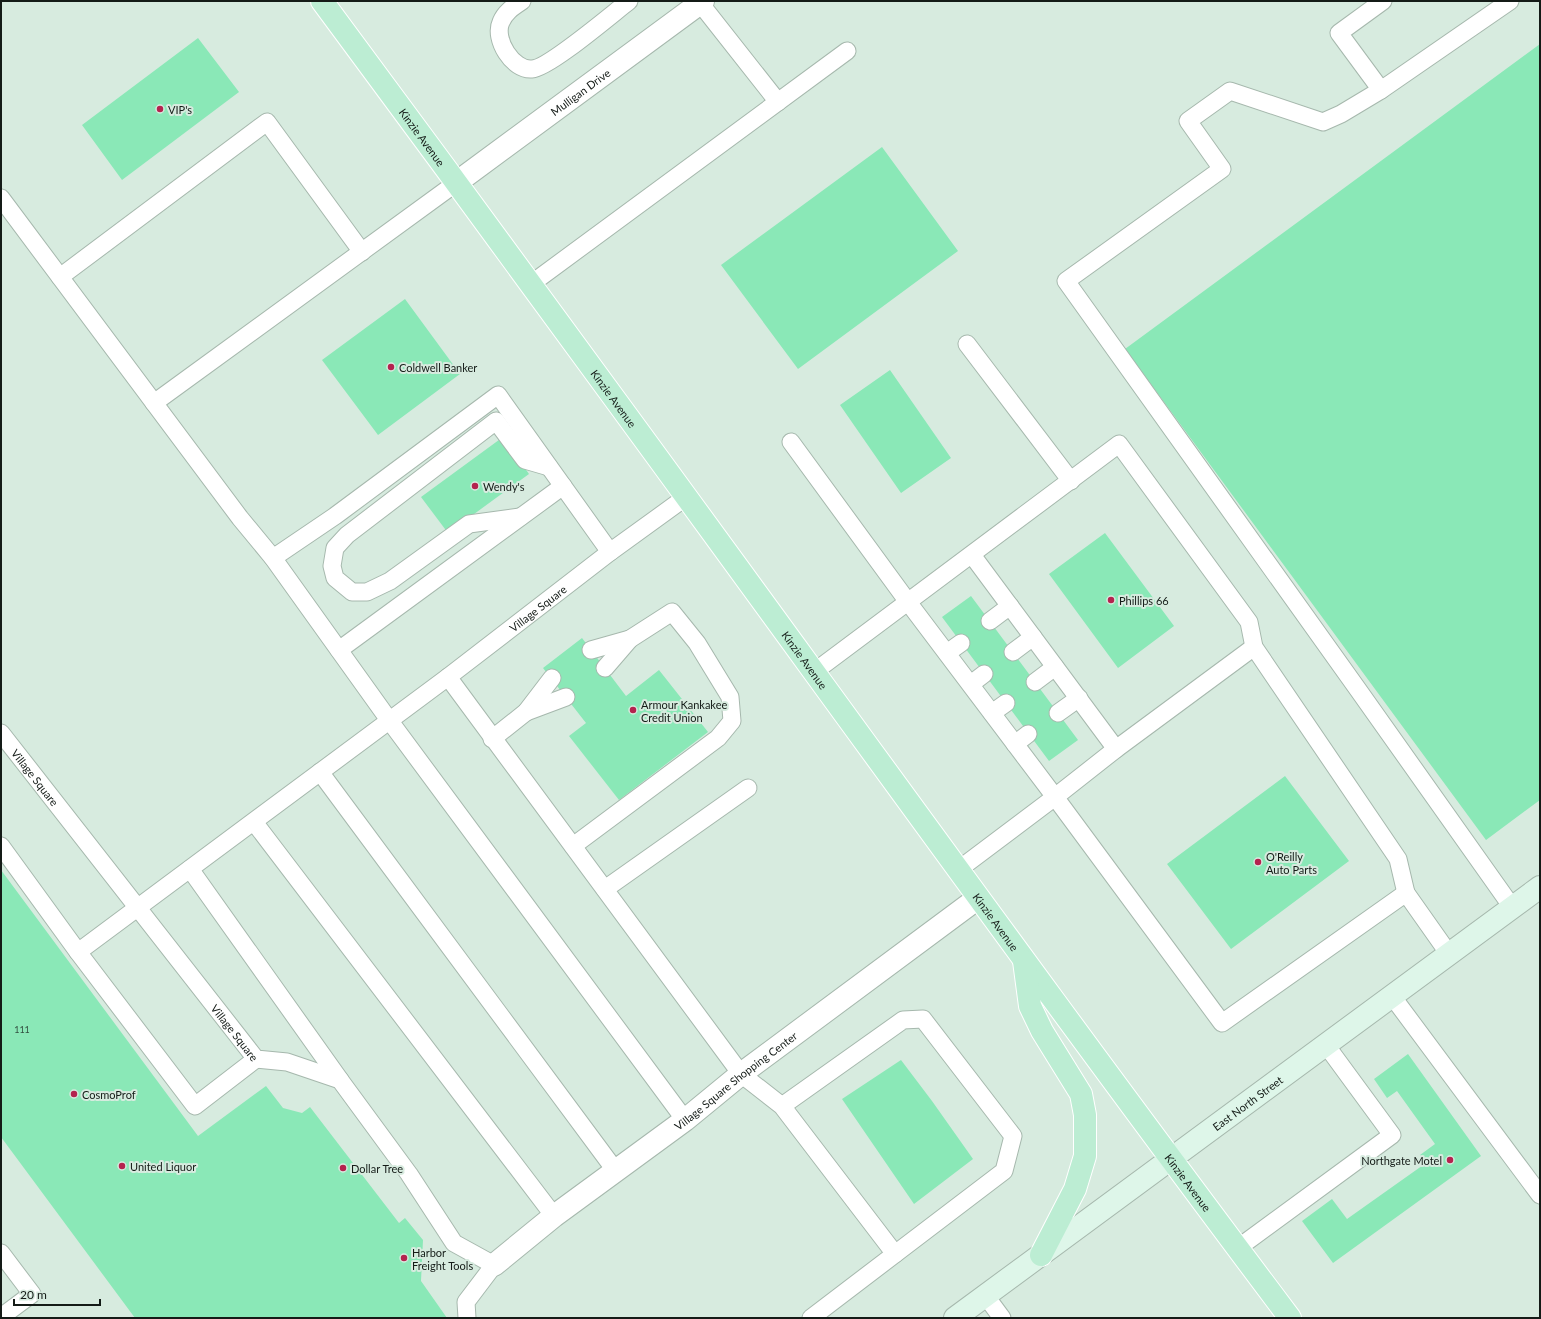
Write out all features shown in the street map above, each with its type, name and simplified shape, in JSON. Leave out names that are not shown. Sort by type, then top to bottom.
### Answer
[{"type":"main road","name":"Kinzie Avenue","points":[[322,1],[531,284],[978,898],[1290,1318]]},
{"type":"main road","points":[[1024,960],[1030,1006],[1042,1031],[1081,1094],[1086,1115],[1085,1156],[1075,1189],[1041,1254]]},
{"type":"street","name":"Mulligan Drive","points":[[456,183],[702,2]]},
{"type":"street","name":"East North Street","points":[[955,1318],[1540,887]]},
{"type":"street","name":"Village Square Shopping Center","points":[[494,1265],[554,1216],[685,1120],[741,1074],[978,898]]},
{"type":"lane","points":[[522,1],[506,12],[500,24],[500,41],[509,58],[520,67],[532,70],[549,63],[629,1]]},
{"type":"lane","points":[[1381,90],[1339,33],[1384,1]]},
{"type":"lane","points":[[1510,1],[1381,90],[1341,114],[1323,122],[1230,91],[1188,122],[1222,169],[1066,281],[1512,908]]},
{"type":"lane","points":[[702,2],[778,102]]},
{"type":"lane","points":[[531,284],[847,51]]},
{"type":"lane","points":[[60,277],[267,122],[362,252]]},
{"type":"lane","points":[[154,403],[456,183]]},
{"type":"lane","points":[[1,198],[240,518],[273,558],[389,720],[685,1120]]},
{"type":"lane","points":[[967,344],[1071,481]]},
{"type":"lane","points":[[273,558],[334,516],[498,395],[610,552]]},
{"type":"lane","points":[[520,518],[469,524],[390,580],[367,592],[352,592],[335,578],[332,566],[335,548],[347,535],[496,421],[525,460],[550,467]]},
{"type":"lane","points":[[791,442],[908,602],[992,713],[1022,739],[1055,797],[1222,1023],[1406,893]]},
{"type":"lane","points":[[814,672],[1119,444],[1249,622],[1254,647],[1398,859],[1406,893],[1449,954]]},
{"type":"lane","points":[[339,650],[563,486]]},
{"type":"lane","name":"Village Square","points":[[78,952],[448,677],[610,552],[686,496]]},
{"type":"lane","points":[[972,555],[1116,749]]},
{"type":"lane","points":[[990,621],[1010,606]]},
{"type":"lane","points":[[573,846],[718,738],[732,721],[730,697],[697,643],[672,612],[630,639],[605,668]]},
{"type":"lane","points":[[1013,652],[1033,637]]},
{"type":"lane","points":[[592,650],[630,639]]},
{"type":"lane","points":[[947,653],[961,643]]},
{"type":"lane","points":[[958,870],[1116,749],[1254,647]]},
{"type":"lane","points":[[1035,682],[1055,667]]},
{"type":"lane","points":[[970,684],[984,674]]},
{"type":"lane","points":[[448,677],[492,739],[605,889],[741,1074],[782,1106],[895,1254]]},
{"type":"lane","points":[[492,739],[526,712],[552,678]]},
{"type":"lane","points":[[526,712],[566,697]]},
{"type":"lane","points":[[1058,713],[1079,698]]},
{"type":"lane","points":[[992,713],[1006,703]]},
{"type":"lane","name":"Village Square","points":[[1,733],[7,753],[138,908],[256,1059],[287,1062],[340,1080]]},
{"type":"lane","points":[[320,772],[615,1170]]},
{"type":"lane","points":[[605,889],[748,788]]},
{"type":"lane","points":[[254,822],[554,1216]]},
{"type":"lane","points":[[1,846],[78,952],[195,1106],[256,1059]]},
{"type":"lane","points":[[190,869],[340,1080],[409,1174],[454,1243],[494,1265],[466,1302],[467,1318]]},
{"type":"lane","points":[[1392,996],[1540,1195]]},
{"type":"lane","points":[[782,1106],[903,1020],[923,1019],[1013,1136],[1004,1171],[811,1318]]},
{"type":"lane","points":[[1238,1248],[1392,1135],[1326,1045]]},
{"type":"lane","points":[[1,1253],[32,1294],[1,1317]]},
{"type":"lane","points":[[985,1295],[1002,1318]]},
{"type":"building","name":"VIP's","points":[[198,38],[239,92],[122,180],[82,125]]},
{"type":"building","points":[[1540,44],[1540,800],[1486,840],[1125,349]]},
{"type":"building","points":[[882,147],[958,251],[798,369],[721,265]]},
{"type":"building","name":"Coldwell Banker","points":[[405,299],[460,374],[378,435],[322,360]]},
{"type":"building","points":[[890,370],[951,458],[901,493],[840,405]]},
{"type":"building","name":"Wendy's","points":[[503,437],[529,474],[448,533],[421,497]]},
{"type":"building","name":"Phillips 66","points":[[1105,533],[1174,626],[1118,668],[1049,574]]},
{"type":"building","points":[[971,596],[1078,740],[1049,761],[942,617]]},
{"type":"building","name":"Armour Kankakee Credit Union","points":[[582,638],[626,696],[659,670],[708,732],[619,800],[569,736],[586,723],[543,668]]},
{"type":"building","name":"O'Reilly Auto Parts","points":[[1285,776],[1349,861],[1231,949],[1167,864]]},
{"type":"building","points":[[1,870],[198,1136],[266,1086],[283,1108],[302,1113],[310,1107],[399,1223],[405,1218],[423,1240],[421,1281],[447,1318],[135,1318],[1,1137]]},
{"type":"building","name":"Northgate Motel","points":[[1408,1054],[1481,1156],[1333,1263],[1302,1221],[1332,1199],[1347,1219],[1426,1163],[1420,1155],[1435,1144],[1397,1091],[1387,1098],[1374,1079]]},
{"type":"building","points":[[901,1060],[973,1159],[914,1204],[842,1099]]},
{"type":"place","name":"VIP's","points":[[160,109]]},
{"type":"place","name":"Coldwell Banker","points":[[391,367]]},
{"type":"place","name":"Wendy's","points":[[475,486]]},
{"type":"place","name":"Phillips 66","points":[[1111,600]]},
{"type":"place","name":"Armour Kankakee Credit Union","points":[[633,710]]},
{"type":"place","name":"O'Reilly Auto Parts","points":[[1258,862]]},
{"type":"place","name":"CosmoProf","points":[[74,1094]]},
{"type":"place","name":"Northgate Motel","points":[[1450,1160]]},
{"type":"place","name":"United Liquor","points":[[122,1166]]},
{"type":"place","name":"Dollar Tree","points":[[343,1168]]},
{"type":"place","name":"Harbor Freight Tools","points":[[404,1258]]}]
